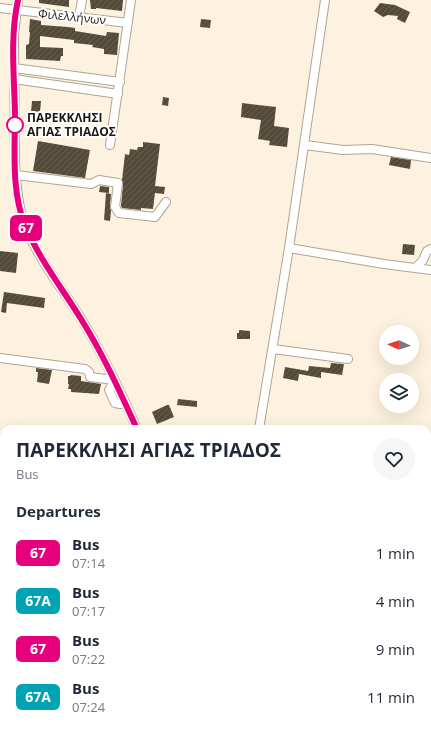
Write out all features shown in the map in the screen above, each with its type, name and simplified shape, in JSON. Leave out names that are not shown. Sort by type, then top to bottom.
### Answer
[{"type":"street","points":[[18,0],[14,35],[15,164],[21,213],[30,237],[82,320],[136,425]]},
{"type":"street","points":[[76,0],[76,17]]},
{"type":"street","points":[[76,17],[82,0]]},
{"type":"street","points":[[110,145],[132,0]]},
{"type":"street","points":[[261,425],[305,145],[326,0]]},
{"type":"street","name":"Φιλελλήνων","points":[[0,8],[128,23]]},
{"type":"street","points":[[14,68],[120,82]]},
{"type":"street","points":[[14,79],[118,94]]},
{"type":"street","points":[[305,145],[343,150],[372,149],[431,158]]},
{"type":"street","points":[[16,175],[91,184],[99,180],[118,182],[115,207],[119,214],[155,216],[166,202]]},
{"type":"street","points":[[289,248],[431,270]]},
{"type":"street","points":[[416,268],[423,260],[427,251],[431,249]]},
{"type":"street","points":[[273,349],[348,359]]},
{"type":"street","points":[[0,358],[85,369],[89,372],[90,377],[113,383]]},
{"type":"street","points":[[113,383],[109,390],[114,403],[120,404]]},
{"type":"building","points":[[39,0],[69,0],[69,7],[39,3]]},
{"type":"building","points":[[90,0],[123,0],[122,11],[96,8],[91,9]]},
{"type":"building","points":[[380,3],[395,5],[410,12],[405,23],[397,19],[398,16],[388,15],[383,17],[374,11]]},
{"type":"building","points":[[30,19],[41,21],[41,25],[75,28],[75,31],[106,36],[107,32],[119,33],[117,55],[104,54],[104,49],[92,47],[93,45],[74,43],[74,40],[40,36],[40,47],[63,48],[63,56],[61,56],[60,61],[26,59],[26,45],[29,44]]},
{"type":"building","points":[[201,19],[211,20],[210,28],[200,27]]},
{"type":"building","points":[[163,97],[169,98],[168,106],[162,105]]},
{"type":"building","points":[[32,101],[41,101],[40,112],[31,112]]},
{"type":"building","points":[[242,103],[276,107],[274,126],[289,128],[287,147],[269,145],[270,141],[258,139],[261,120],[241,117]]},
{"type":"building","points":[[38,141],[90,150],[85,178],[33,171]]},
{"type":"building","points":[[143,142],[160,144],[155,186],[165,187],[164,194],[155,193],[153,209],[141,208],[141,210],[122,208],[122,180],[125,154],[129,155],[130,149],[137,150],[138,147],[143,147]]},
{"type":"building","points":[[391,157],[411,160],[410,169],[389,165]]},
{"type":"building","points":[[100,186],[109,187],[109,193],[99,192]]},
{"type":"building","points":[[106,193],[111,194],[110,221],[104,220]]},
{"type":"building","points":[[403,244],[415,245],[414,255],[402,254]]},
{"type":"building","points":[[0,251],[18,253],[16,273],[0,271]]},
{"type":"building","points":[[4,292],[45,298],[44,308],[7,303],[6,313],[1,312]]},
{"type":"building","points":[[239,330],[250,331],[250,339],[237,339],[237,333],[239,333]]},
{"type":"building","points":[[331,363],[344,364],[342,375],[321,372],[321,378],[299,374],[298,381],[283,378],[285,367],[308,371],[309,366],[330,368]]},
{"type":"building","points":[[36,368],[52,370],[49,384],[37,382],[38,372],[36,372]]},
{"type":"building","points":[[68,376],[81,376],[81,381],[101,384],[99,394],[71,392],[71,389],[68,389]]},
{"type":"building","points":[[178,399],[197,401],[197,407],[177,405]]},
{"type":"building","points":[[169,405],[174,417],[157,424],[152,412]]},
{"type":"bus line","name":"67","points":[[18,0],[14,35],[15,148],[16,183],[21,213],[30,237],[82,320],[135,425]]},
{"type":"place","name":"ΠΑΡΕΚΚΛΗΣΙ ΑΓΙΑΣ ΤΡΙΑΔΟΣ","points":[[15,125]]}]
